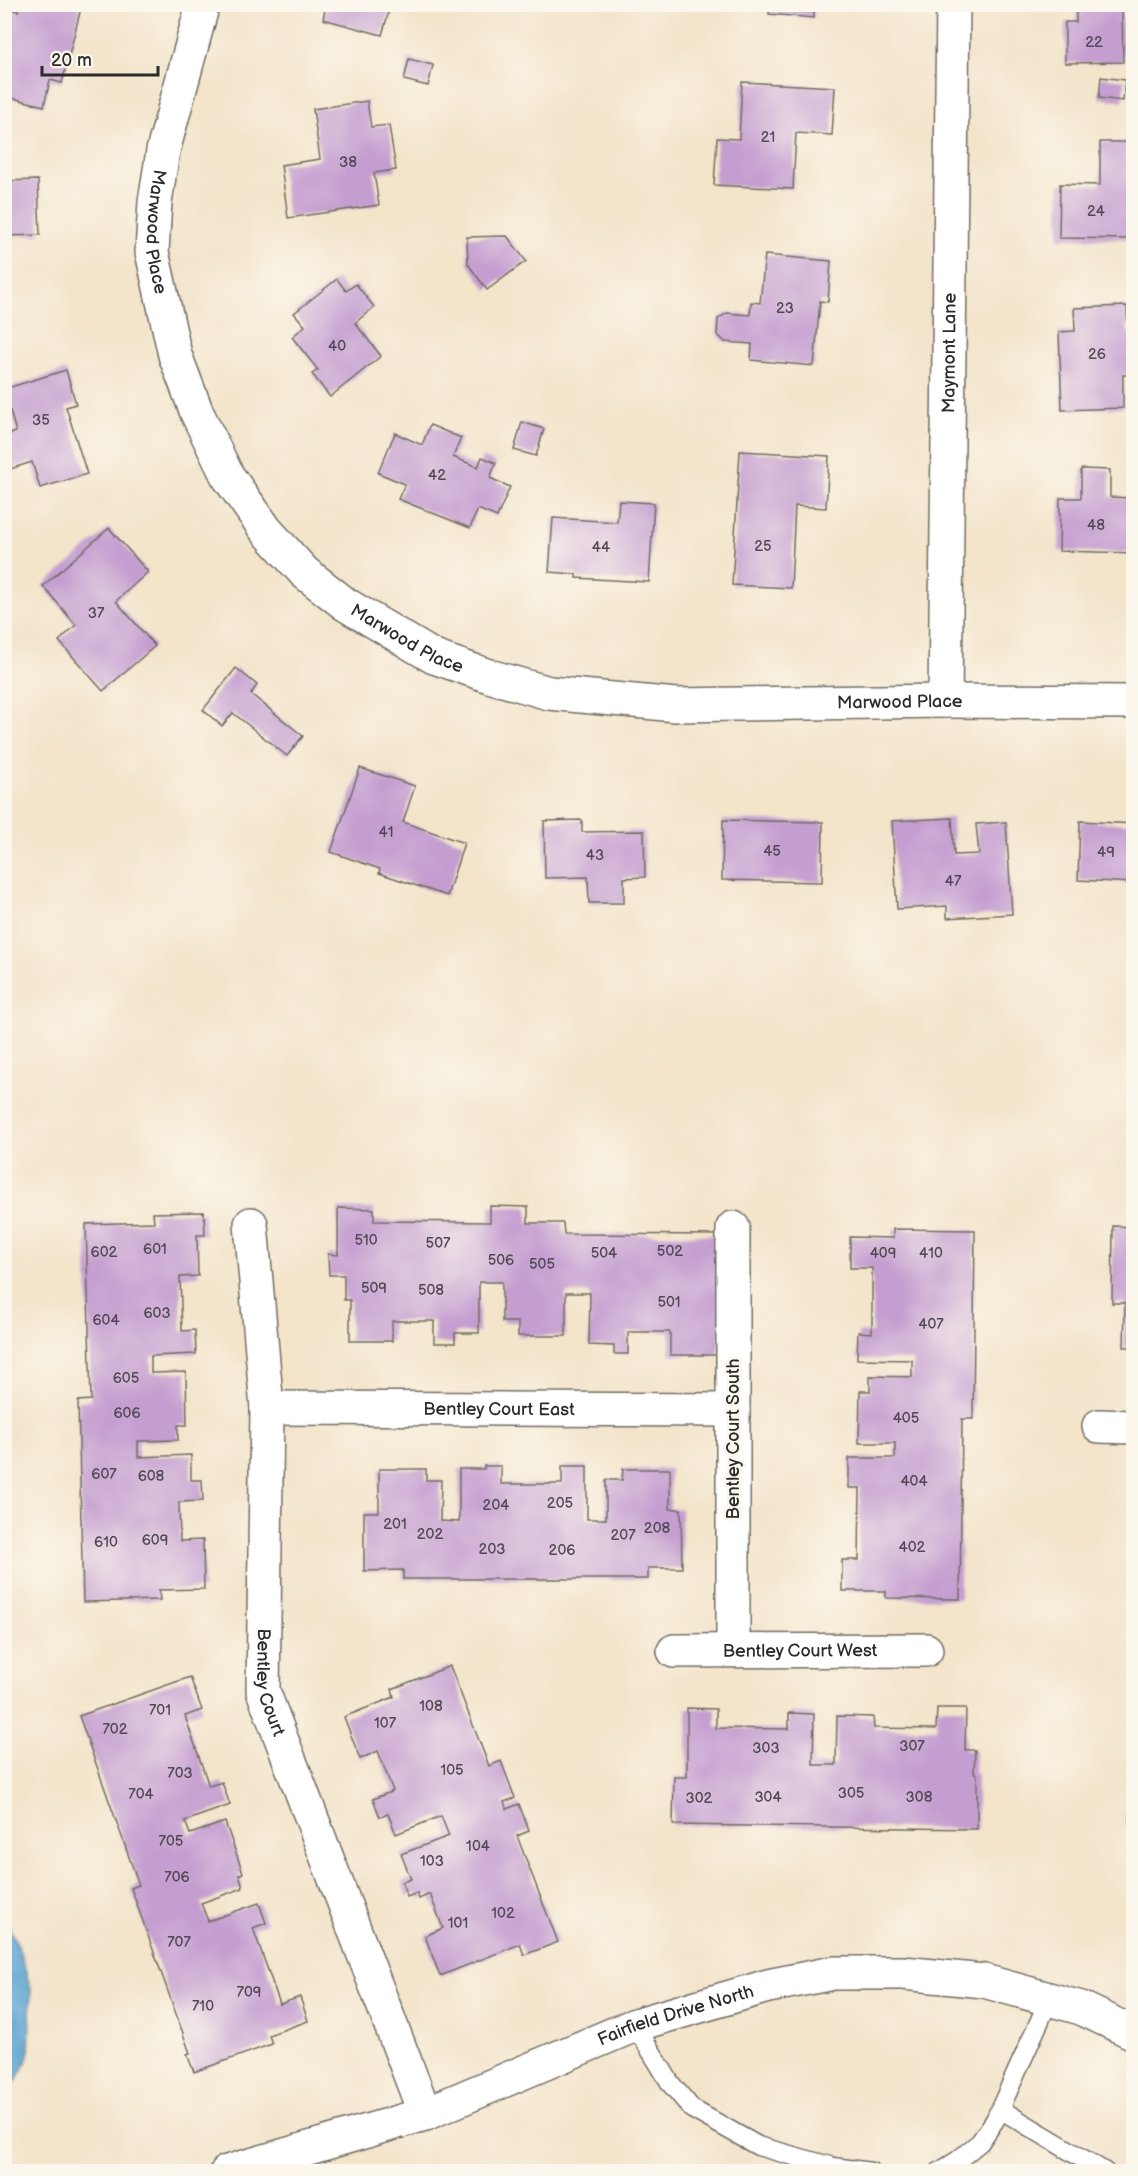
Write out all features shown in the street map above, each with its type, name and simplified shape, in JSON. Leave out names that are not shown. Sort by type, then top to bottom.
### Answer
[{"type":"street","name":"Marwood Place","points":[[203,4],[163,151],[155,202],[152,252],[175,355],[197,413],[227,475],[266,530],[304,572],[345,604],[434,657],[549,693],[676,705],[945,701],[1134,702]]},
{"type":"street","name":"Maymont Lane","points":[[945,701],[953,4]]},
{"type":"street","name":"Bentley Court","points":[[251,1224],[267,1408],[263,1691],[425,2114]]},
{"type":"street","name":"Bentley Court South","points":[[733,1227],[733,1650]]},
{"type":"street","name":"Bentley Court East","points":[[267,1408],[733,1410]]},
{"type":"street","points":[[1098,1426],[1134,1427]]},
{"type":"street","name":"Bentley Court West","points":[[674,1651],[926,1650]]},
{"type":"street","name":"Fairfield Drive North","points":[[227,2172],[425,2114],[634,2025],[768,1986],[833,1973],[903,1972],[984,1981],[1081,2008],[1134,2033]]},
{"type":"lane","points":[[939,2172],[980,2142],[1000,2109],[1050,2000]]},
{"type":"lane","points":[[634,2025],[671,2084],[692,2109],[758,2146],[833,2168],[871,2172]]},
{"type":"lane","points":[[1000,2109],[1105,2172]]},
{"type":"water","points":[[5,1920],[17,1943],[31,1989],[29,2057],[5,2100]]},
{"type":"building","points":[[20,4],[68,4],[81,8],[62,83],[50,80],[44,106],[4,96],[4,8],[18,11]]},
{"type":"building","points":[[326,4],[391,4],[382,35],[323,19]]},
{"type":"building","points":[[770,4],[814,4],[814,18],[769,14]]},
{"type":"building","points":[[1076,4],[1122,4],[1123,62],[1065,63],[1065,22],[1076,22]]},
{"type":"building","points":[[409,59],[433,65],[428,86],[404,80]]},
{"type":"building","points":[[1101,77],[1125,80],[1123,101],[1099,98]]},
{"type":"building","points":[[742,82],[835,87],[832,135],[796,133],[793,189],[714,185],[717,138],[739,139]]},
{"type":"building","points":[[367,101],[371,127],[389,125],[396,170],[374,173],[379,205],[288,218],[281,165],[320,159],[313,109]]},
{"type":"building","points":[[1100,142],[1134,142],[1134,239],[1059,238],[1060,184],[1100,185]]},
{"type":"building","points":[[38,180],[40,235],[4,236],[4,181]]},
{"type":"building","points":[[507,236],[526,261],[487,290],[468,264],[467,237]]},
{"type":"building","points":[[765,255],[831,261],[828,302],[820,301],[814,366],[751,360],[752,344],[725,342],[717,334],[718,319],[727,313],[750,315],[751,302],[760,303]]},
{"type":"building","points":[[337,279],[346,291],[356,284],[374,307],[355,323],[381,356],[330,397],[312,374],[318,370],[292,337],[305,326],[294,313]]},
{"type":"building","points":[[1127,306],[1128,333],[1134,333],[1134,375],[1123,375],[1123,408],[1062,410],[1059,332],[1075,331],[1074,308]]},
{"type":"building","points":[[66,370],[76,404],[66,407],[87,474],[40,488],[32,462],[4,471],[4,436],[16,432],[4,389]]},
{"type":"building","points":[[522,422],[544,429],[536,456],[514,450]]},
{"type":"building","points":[[430,425],[461,438],[453,457],[478,467],[482,457],[496,463],[490,478],[510,487],[497,517],[478,509],[470,528],[398,499],[405,484],[378,473],[395,433],[422,445]]},
{"type":"building","points":[[740,451],[829,456],[826,508],[795,506],[791,588],[732,585]]},
{"type":"building","points":[[1081,469],[1110,470],[1110,497],[1134,498],[1134,553],[1059,551],[1060,498],[1081,498]]},
{"type":"building","points":[[619,501],[654,503],[649,582],[576,578],[576,574],[549,572],[553,518],[617,522]]},
{"type":"building","points":[[109,528],[148,572],[116,601],[155,646],[103,691],[59,641],[76,625],[43,586]]},
{"type":"building","points":[[236,668],[257,685],[251,694],[303,736],[287,756],[233,713],[222,726],[203,710]]},
{"type":"building","points":[[360,768],[415,786],[403,822],[464,843],[447,896],[379,873],[380,869],[331,852]]},
{"type":"building","points":[[952,818],[954,855],[979,854],[976,824],[1006,822],[1012,914],[947,918],[947,906],[897,909],[892,821]]},
{"type":"building","points":[[582,820],[582,832],[644,831],[645,877],[624,878],[624,903],[589,903],[588,877],[545,878],[544,821]]},
{"type":"building","points":[[723,820],[823,822],[822,882],[722,880]]},
{"type":"building","points":[[1080,821],[1134,824],[1134,883],[1078,880]]},
{"type":"building","points":[[490,1206],[528,1207],[528,1223],[563,1223],[564,1234],[728,1235],[718,1355],[670,1355],[670,1332],[628,1332],[628,1354],[614,1354],[614,1346],[589,1345],[590,1293],[566,1293],[566,1336],[518,1336],[518,1322],[502,1322],[502,1282],[479,1282],[479,1333],[455,1333],[455,1343],[434,1343],[434,1321],[392,1321],[392,1341],[350,1341],[350,1300],[344,1300],[344,1275],[329,1275],[328,1254],[338,1255],[338,1208],[374,1209],[374,1221],[490,1222]]},
{"type":"building","points":[[204,1212],[205,1235],[197,1235],[198,1276],[180,1277],[182,1331],[195,1330],[196,1354],[151,1356],[151,1373],[186,1372],[187,1425],[178,1425],[178,1440],[138,1441],[138,1457],[191,1455],[191,1480],[202,1480],[203,1501],[179,1502],[180,1541],[203,1540],[204,1589],[159,1590],[160,1600],[83,1602],[78,1401],[91,1400],[86,1224],[154,1222],[153,1213]]},
{"type":"building","points":[[1113,1226],[1134,1227],[1134,1347],[1124,1347],[1125,1303],[1112,1303]]},
{"type":"building","points":[[893,1229],[975,1230],[973,1419],[962,1419],[960,1599],[886,1598],[886,1591],[842,1591],[842,1560],[859,1560],[860,1488],[849,1488],[849,1458],[895,1458],[895,1443],[859,1443],[860,1391],[870,1391],[870,1376],[912,1377],[912,1360],[857,1359],[858,1332],[872,1333],[872,1268],[850,1268],[850,1237],[893,1238]]},
{"type":"building","points":[[484,1466],[501,1466],[501,1484],[562,1484],[562,1466],[587,1466],[587,1519],[606,1519],[606,1480],[622,1480],[623,1469],[670,1469],[670,1509],[681,1509],[682,1568],[648,1568],[648,1579],[403,1579],[403,1570],[364,1571],[364,1512],[379,1512],[379,1469],[426,1469],[426,1480],[441,1480],[440,1521],[459,1522],[459,1469],[484,1469]]},
{"type":"building","points":[[1131,1520],[1134,1520],[1134,1649],[1131,1649]]},
{"type":"building","points":[[450,1666],[489,1766],[501,1761],[515,1798],[504,1802],[507,1809],[519,1804],[529,1831],[517,1836],[558,1942],[524,1955],[520,1944],[440,1976],[425,1936],[443,1928],[430,1894],[419,1899],[417,1893],[407,1897],[402,1882],[411,1879],[401,1854],[449,1836],[441,1816],[396,1834],[388,1814],[380,1817],[373,1799],[393,1791],[378,1751],[360,1759],[344,1717],[394,1697],[392,1689]]},
{"type":"building","points":[[190,1677],[202,1710],[185,1716],[209,1786],[222,1782],[230,1805],[185,1821],[190,1834],[225,1822],[243,1873],[239,1875],[243,1888],[201,1903],[208,1921],[259,1903],[266,1923],[253,1928],[280,2004],[300,1997],[308,2021],[269,2035],[272,2044],[194,2072],[187,2054],[190,2053],[131,1888],[139,1885],[79,1716]]},
{"type":"building","points":[[687,1708],[716,1709],[716,1728],[789,1729],[789,1713],[814,1714],[813,1765],[836,1765],[837,1716],[873,1717],[874,1728],[936,1729],[937,1708],[966,1708],[965,1750],[975,1750],[977,1829],[673,1825],[674,1777],[687,1777]]},
{"type":"building","points":[[1130,1724],[1134,1724],[1134,1824],[1130,1824]]}]
